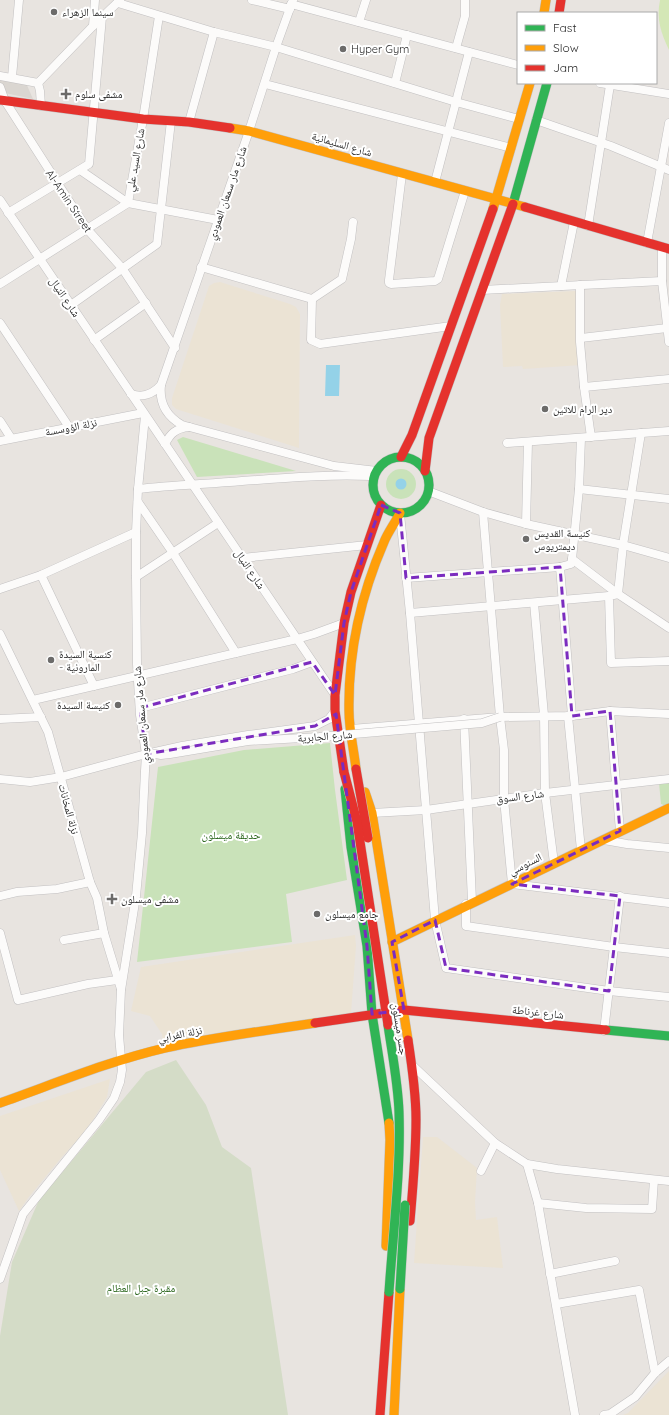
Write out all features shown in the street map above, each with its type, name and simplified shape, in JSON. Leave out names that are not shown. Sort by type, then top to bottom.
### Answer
[{"type":"main road","points":[[544,12],[546,0]]},
{"type":"main road","points":[[559,12],[561,0]]},
{"type":"main road","points":[[401,457],[412,435],[497,199],[530,84]]},
{"type":"main road","points":[[425,470],[429,438],[513,204],[547,84]]},
{"type":"main road","name":"شارع السليمانية","points":[[2,101],[143,119],[189,122],[249,131],[497,199],[665,248]]},
{"type":"main road","points":[[395,457],[410,458],[419,463],[425,470],[429,480],[428,491],[426,498],[416,509],[400,513],[390,511],[381,505],[374,492],[373,484],[376,474],[384,462],[395,457]]},
{"type":"main road","points":[[380,1415],[385,1364],[389,1292],[386,1243],[390,1140],[388,1115],[372,1014],[367,946],[351,847],[344,772],[335,711],[335,695],[344,623],[351,592],[381,505]]},
{"type":"main road","points":[[394,1415],[400,1289],[408,1249],[415,1155],[416,1118],[412,1065],[372,813],[356,769],[349,712],[356,631],[361,605],[384,541],[400,513]]},
{"type":"main road","name":"جسر ميسلون","points":[[356,769],[362,798],[407,1109],[408,1154],[400,1289]]},
{"type":"main road","name":"جسر ميسلون","points":[[344,772],[351,795],[358,829],[396,1080],[399,1111],[399,1154],[389,1292]]},
{"type":"main road","name":"السنوسي","points":[[392,942],[469,903],[512,884],[669,808]]},
{"type":"main road","name":"شارع غرناطة","points":[[372,1014],[404,1010],[604,1031],[669,1036]]},
{"type":"main road","name":"نزلة الفرابي","points":[[0,1103],[122,1060],[165,1048],[372,1014]]},
{"type":"main road","points":[[382,1389],[395,1389]]},
{"type":"street","points":[[12,77],[19,0]]},
{"type":"street","points":[[92,26],[95,0]]},
{"type":"street","points":[[252,0],[291,4],[517,65]]},
{"type":"street","points":[[360,22],[366,0]]},
{"type":"street","points":[[456,48],[465,16],[465,0]]},
{"type":"street","points":[[38,84],[92,26],[119,1],[159,16],[214,32],[276,47],[456,102],[519,119]]},
{"type":"street","name":"شارع مار سمعان العمودي","points":[[161,385],[175,348],[201,267],[249,131],[291,4]]},
{"type":"street","name":"شارع السيد علي","points":[[0,284],[128,203],[159,16]]},
{"type":"street","points":[[8,213],[89,164],[102,17]]},
{"type":"street","points":[[189,122],[214,32]]},
{"type":"street","points":[[395,83],[407,35]]},
{"type":"street","points":[[434,182],[469,52]]},
{"type":"street","points":[[0,76],[12,77],[38,84]]},
{"type":"street","points":[[38,84],[41,106]]},
{"type":"street","points":[[265,84],[511,148]]},
{"type":"street","points":[[605,84],[669,94]]},
{"type":"street","points":[[588,226],[610,85]]},
{"type":"street","name":"Al-Amin Street","points":[[0,87],[2,101],[87,230],[122,268],[175,348]]},
{"type":"street","points":[[536,120],[601,142],[665,169]]},
{"type":"street","points":[[71,305],[157,244],[171,121]]},
{"type":"street","points":[[646,243],[665,169],[669,123]]},
{"type":"street","points":[[80,170],[128,203],[218,220]]},
{"type":"street","points":[[402,174],[389,280],[389,283],[391,284],[435,281],[438,279],[466,191]]},
{"type":"street","name":"شارع النيال","points":[[0,200],[144,415],[335,695]]},
{"type":"street","points":[[201,267],[312,299],[342,279],[351,239],[353,222]]},
{"type":"street","points":[[560,286],[574,222]]},
{"type":"street","points":[[665,248],[662,281],[667,313],[669,342]]},
{"type":"street","points":[[482,290],[662,281]]},
{"type":"street","points":[[580,285],[584,387],[591,437]]},
{"type":"street","points":[[312,299],[311,340],[320,344],[451,326]]},
{"type":"street","points":[[94,340],[146,303]]},
{"type":"street","points":[[0,322],[70,427]]},
{"type":"street","points":[[581,338],[668,328]]},
{"type":"street","points":[[584,387],[669,379]]},
{"type":"street","points":[[130,394],[136,396],[147,395],[158,389],[161,385]]},
{"type":"street","points":[[161,385],[162,401],[169,415],[182,425],[334,466],[376,474]]},
{"type":"street","name":"شارع مار سمعان العمودي","points":[[0,1279],[22,1214],[99,1120],[114,1098],[120,1082],[122,1070],[119,1035],[121,990],[132,928],[148,754],[140,708],[137,676],[136,532],[144,415]]},
{"type":"street","name":"نزلة الؤوسسة","points":[[0,441],[70,427],[144,415]]},
{"type":"street","points":[[0,422],[11,438]]},
{"type":"street","points":[[164,444],[175,431],[184,427],[189,427]]},
{"type":"street","points":[[507,443],[669,431]]},
{"type":"street","points":[[618,594],[630,495],[641,433]]},
{"type":"street","points":[[406,578],[560,567],[571,564],[575,535],[582,438]]},
{"type":"street","points":[[526,524],[528,442]]},
{"type":"street","points":[[138,490],[192,484],[334,475],[376,474]]},
{"type":"street","points":[[579,489],[669,499]]},
{"type":"street","points":[[428,491],[483,512],[526,524],[623,545],[669,558]]},
{"type":"street","points":[[138,502],[173,553],[236,653]]},
{"type":"street","points":[[483,512],[490,607],[504,750],[504,799],[512,884],[669,903]]},
{"type":"street","points":[[400,513],[420,723],[435,920],[446,968],[609,991],[669,997]]},
{"type":"street","points":[[136,577],[218,523]]},
{"type":"street","points":[[0,589],[41,575],[136,532]]},
{"type":"street","points":[[242,558],[367,545]]},
{"type":"street","points":[[572,559],[618,594],[669,628]]},
{"type":"street","points":[[560,567],[581,850]]},
{"type":"street","points":[[41,575],[94,686]]},
{"type":"street","points":[[410,613],[562,601],[618,594]]},
{"type":"street","points":[[609,596],[611,663],[669,661]]},
{"type":"street","points":[[534,603],[544,715],[545,793],[554,863]]},
{"type":"street","points":[[33,700],[297,639],[344,623]]},
{"type":"street","name":"نزلة المخانات","points":[[0,634],[48,732],[90,882],[97,898],[104,933],[121,990]]},
{"type":"street","points":[[140,708],[293,669],[312,662]]},
{"type":"street","points":[[0,779],[30,782],[61,777],[148,754],[248,735],[315,726],[329,719],[335,711]]},
{"type":"street","points":[[351,728],[500,717],[544,715],[570,716],[610,711],[669,714]]},
{"type":"street","points":[[610,711],[620,831]]},
{"type":"street","points":[[0,719],[41,717]]},
{"type":"street","name":"شارع الجابرية","points":[[148,754],[170,754],[248,741],[319,737],[482,722],[500,717]]},
{"type":"street","points":[[464,719],[469,903],[466,926],[614,947],[669,953]]},
{"type":"street","name":"شارع السوق","points":[[372,813],[426,810],[545,793],[669,779]]},
{"type":"street","points":[[604,840],[626,844],[669,848]]},
{"type":"street","points":[[0,896],[17,892],[57,889],[90,882]]},
{"type":"street","points":[[604,1031],[620,896]]},
{"type":"street","points":[[0,933],[18,1000],[88,984],[117,980]]},
{"type":"street","points":[[64,940],[104,933]]},
{"type":"street","points":[[412,1065],[495,1143],[527,1164],[669,1181]]},
{"type":"street","points":[[481,1171],[495,1143]]},
{"type":"street","points":[[527,1164],[538,1203],[575,1415]]},
{"type":"street","points":[[538,1203],[586,1208],[652,1209],[654,1180]]},
{"type":"street","points":[[550,1274],[615,1260]]},
{"type":"street","points":[[556,1304],[639,1290],[655,1373]]},
{"type":"street","points":[[604,1415],[610,1414],[635,1397],[655,1373],[669,1361]]},
{"type":"highlighted area","points":[[381,505],[400,513],[406,578],[560,567],[572,716],[610,711],[620,831],[512,884],[620,896],[609,991],[446,968],[435,920],[392,942],[404,1010],[372,1014],[367,946],[336,714],[315,726],[146,754],[140,708],[312,662],[335,695],[344,623],[351,592]]},
{"type":"shaded area","points":[[0,78],[26,83],[33,99],[0,92]]},
{"type":"shaded area","points":[[220,282],[290,304],[296,307],[300,314],[299,448],[176,409],[172,405],[172,398],[209,286]]},
{"type":"shaded area","points":[[576,291],[581,365],[523,369],[522,366],[503,367],[500,305],[502,294]]},
{"type":"shaded area","points":[[355,935],[356,946],[351,1013],[163,1043],[162,1034],[150,1016],[131,1011],[141,967]]},
{"type":"shaded area","points":[[110,1079],[107,1097],[93,1120],[28,1198],[19,1211],[0,1170],[0,1116]]},
{"type":"shaded area","points":[[423,1137],[437,1137],[477,1168],[475,1202],[476,1220],[497,1217],[503,1268],[414,1263]]},
{"type":"shaded area","points":[[669,1371],[669,1415],[623,1415],[628,1413]]},
{"type":"green space","points":[[660,0],[669,0],[669,50],[660,26]]},
{"type":"green space","points":[[183,437],[296,471],[197,477],[177,440]]},
{"type":"green space","points":[[401,469],[412,473],[416,484],[412,495],[401,499],[390,495],[386,484],[390,473]]},
{"type":"green space","name":"حديقة ميسلون","points":[[330,743],[347,880],[286,894],[292,942],[137,962],[158,767],[244,750]]},
{"type":"green space","points":[[669,782],[669,804],[666,806],[661,804],[659,783]]},
{"type":"green space","name":"مقبرة جبل العظام","points":[[176,1060],[206,1105],[222,1147],[251,1168],[288,1415],[0,1415],[0,1336],[12,1262],[39,1200],[146,1072]]},
{"type":"water","points":[[326,365],[340,365],[339,396],[325,396]]},
{"type":"water","points":[[401,478],[405,480],[407,484],[405,488],[401,490],[397,488],[395,484],[397,480]]},
{"type":"traffic: fast","points":[[513,204],[547,84]]},
{"type":"traffic: fast","points":[[401,457],[412,459],[421,465],[427,474],[429,485],[427,496],[421,505],[412,511],[401,513],[390,511],[381,505],[375,496],[373,485],[375,474],[381,465],[390,459],[401,457]]},
{"type":"traffic: fast","points":[[345,789],[351,847],[367,946],[372,1014],[389,1123]]},
{"type":"traffic: fast","points":[[388,1025],[395,1068],[399,1112],[398,1180],[389,1292]]},
{"type":"traffic: fast","points":[[606,1030],[669,1036]]},
{"type":"traffic: fast","points":[[400,1289],[405,1205]]},
{"type":"traffic: slow","points":[[544,12],[546,0]]},
{"type":"traffic: slow","points":[[493,209],[530,84]]},
{"type":"traffic: slow","points":[[230,128],[249,131],[525,207]]},
{"type":"traffic: slow","points":[[356,769],[349,718],[349,690],[354,646],[363,604],[376,562],[386,538],[400,513]]},
{"type":"traffic: slow","points":[[365,792],[372,813],[408,1040]]},
{"type":"traffic: slow","points":[[392,942],[669,808]]},
{"type":"traffic: slow","points":[[0,1103],[102,1066],[144,1053],[240,1034],[315,1023]]},
{"type":"traffic: slow","points":[[386,1246],[390,1140],[389,1123]]},
{"type":"traffic: slow","points":[[394,1415],[400,1289]]},
{"type":"traffic: jam","points":[[559,12],[561,0]]},
{"type":"traffic: jam","points":[[0,100],[143,119],[189,122],[230,128]]},
{"type":"traffic: jam","points":[[425,471],[429,438],[513,204]]},
{"type":"traffic: jam","points":[[525,207],[669,249]]},
{"type":"traffic: jam","points":[[401,457],[412,435],[493,209]]},
{"type":"traffic: jam","points":[[344,772],[335,711],[335,695],[344,623],[351,592],[381,505]]},
{"type":"traffic: jam","points":[[356,769],[368,838]]},
{"type":"traffic: jam","points":[[344,772],[357,822],[388,1025]]},
{"type":"traffic: jam","points":[[315,1023],[404,1010],[606,1030]]},
{"type":"traffic: jam","points":[[408,1040],[415,1089],[416,1109],[415,1157],[410,1221]]},
{"type":"traffic: jam","points":[[380,1415],[389,1292]]},
{"type":"place","name":"سينما الزهراء","points":[[54,12]]},
{"type":"place","name":"Hyper Gym","points":[[343,49]]},
{"type":"place","name":"مشفى سلوم","points":[[66,94]]},
{"type":"place","name":"دير الرام للاتين","points":[[545,409]]},
{"type":"place","name":"كنيسة القديس ديمتريوس","points":[[526,539]]},
{"type":"place","name":"كنسية السيدة - المارونية","points":[[51,660]]},
{"type":"place","name":"كنيسة السيدة","points":[[118,705]]},
{"type":"place","name":"مشفى ميسلون","points":[[112,899]]},
{"type":"place","name":"جامع ميسلون","points":[[317,914]]}]
